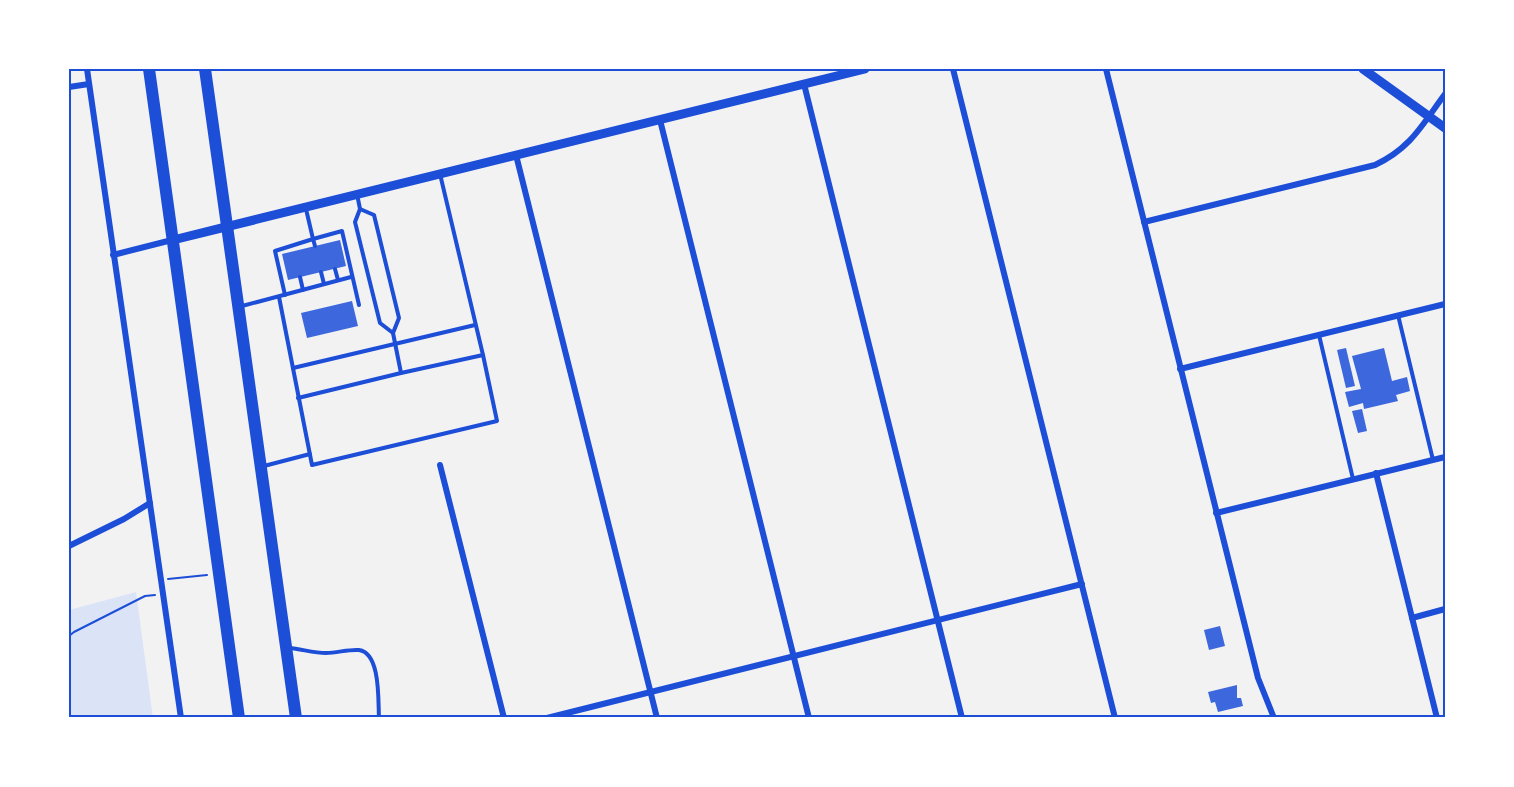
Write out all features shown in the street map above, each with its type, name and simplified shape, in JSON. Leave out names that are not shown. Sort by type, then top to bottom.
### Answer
[{"type":"main road","points":[[149,69],[239,718]]},
{"type":"main road","points":[[205,69],[296,718]]},
{"type":"street","points":[[87,69],[181,718]]},
{"type":"street","points":[[113,255],[865,69]]},
{"type":"street","points":[[953,69],[1115,718]]},
{"type":"street","points":[[1106,69],[1258,678],[1275,718]]},
{"type":"street","points":[[1363,69],[1445,128]]},
{"type":"street","points":[[69,87],[89,84]]},
{"type":"street","points":[[804,84],[962,718]]},
{"type":"street","points":[[1144,222],[1375,165],[1392,157],[1408,145],[1445,94]]},
{"type":"street","points":[[660,120],[809,718]]},
{"type":"street","points":[[516,155],[657,718]]},
{"type":"street","points":[[1180,369],[1445,304]]},
{"type":"street","points":[[1216,513],[1445,456]]},
{"type":"street","points":[[440,465],[504,718]]},
{"type":"street","points":[[1376,473],[1437,718]]},
{"type":"street","points":[[69,546],[124,519],[150,503]]},
{"type":"street","points":[[547,718],[1082,584]]},
{"type":"street","points":[[1412,618],[1445,609]]},
{"type":"lane","points":[[279,297],[312,465],[497,421],[440,174]]},
{"type":"lane","points":[[357,194],[360,209],[355,222],[380,323],[393,333]]},
{"type":"lane","points":[[305,208],[315,246]]},
{"type":"lane","points":[[360,209],[374,214],[399,318],[393,333],[401,374]]},
{"type":"lane","points":[[285,295],[275,250],[342,231],[358,305]]},
{"type":"lane","points":[[327,235],[329,243]]},
{"type":"lane","points":[[292,246],[294,251]]},
{"type":"lane","points":[[335,269],[338,280]]},
{"type":"lane","points":[[321,272],[324,284]]},
{"type":"lane","points":[[300,277],[303,290]]},
{"type":"lane","points":[[238,307],[351,277]]},
{"type":"lane","points":[[1398,315],[1433,460]]},
{"type":"lane","points":[[293,368],[475,325]]},
{"type":"lane","points":[[1319,335],[1353,479]]},
{"type":"lane","points":[[298,398],[483,355]]},
{"type":"lane","points":[[260,467],[310,454]]},
{"type":"lane","points":[[285,647],[326,653],[359,650],[367,652],[374,664],[377,680],[379,718]]},
{"type":"path","points":[[162,580],[219,574]]},
{"type":"path","points":[[69,636],[145,596],[164,594]]},
{"type":"shaded area","points":[[136,592],[153,718],[69,718],[69,610]]},
{"type":"building","points":[[340,240],[346,266],[288,280],[282,254]]},
{"type":"building","points":[[352,301],[358,326],[307,338],[301,313]]},
{"type":"building","points":[[1346,348],[1355,386],[1346,388],[1337,350]]},
{"type":"building","points":[[1384,348],[1392,381],[1407,377],[1410,391],[1396,395],[1398,401],[1364,409],[1363,403],[1349,407],[1345,392],[1361,389],[1352,356]]},
{"type":"building","points":[[1362,409],[1367,431],[1358,433],[1352,411]]},
{"type":"building","points":[[1220,626],[1225,646],[1209,650],[1204,630]]},
{"type":"building","points":[[1237,685],[1237,698],[1241,698],[1243,706],[1218,712],[1215,702],[1211,703],[1208,692]]}]
